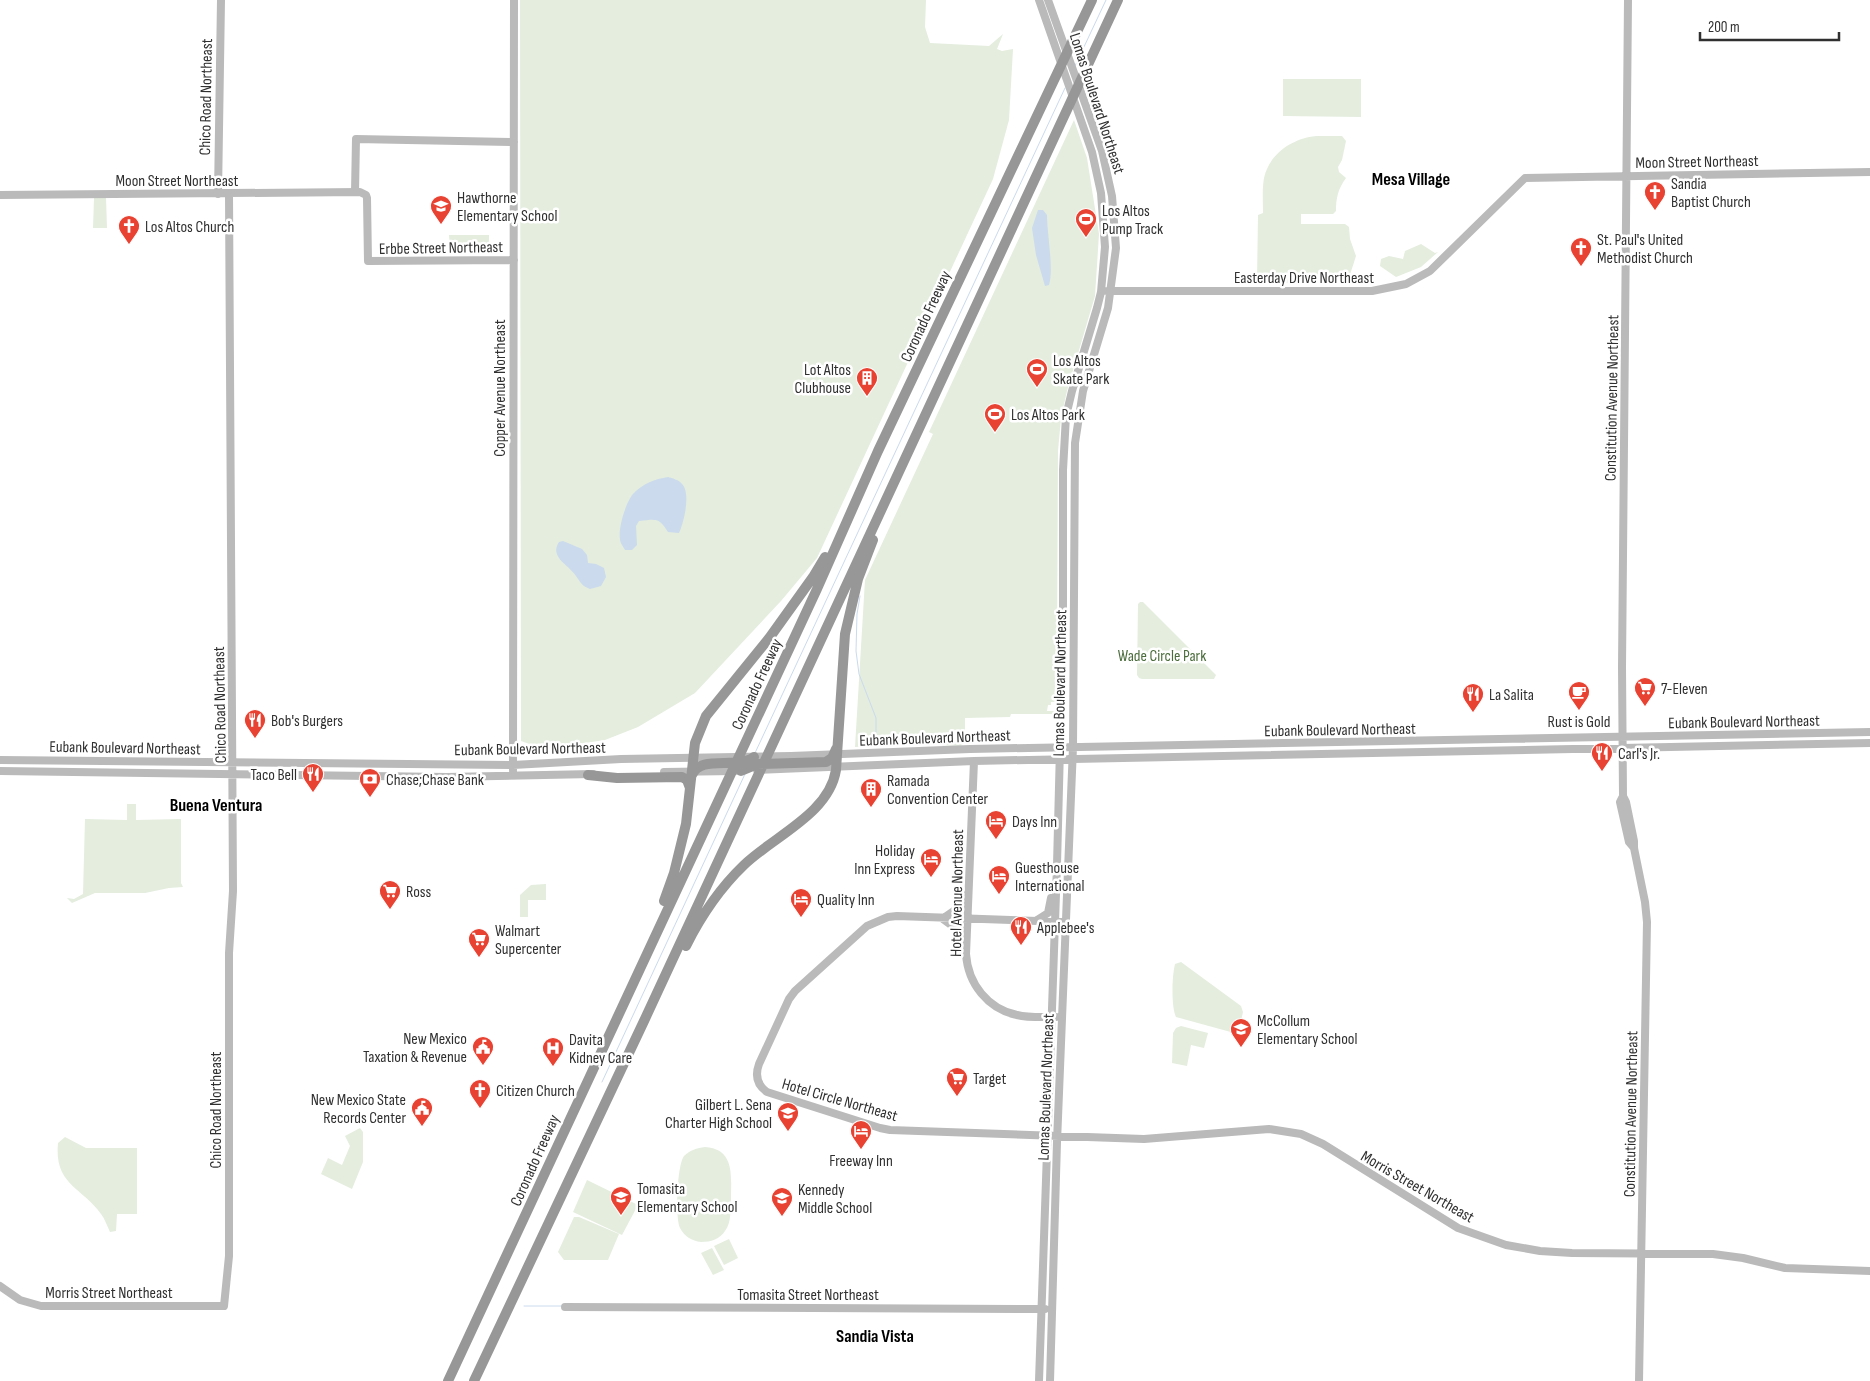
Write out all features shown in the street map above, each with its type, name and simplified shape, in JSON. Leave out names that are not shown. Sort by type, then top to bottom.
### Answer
[{"type":"highway","name":"Coronado Freeway","points":[[448,1381],[621,1006],[817,589],[878,451],[1092,0]]},
{"type":"highway","points":[[474,1381],[644,1021],[1118,0]]},
{"type":"highway","points":[[621,1006],[674,872],[686,824],[690,790],[697,763],[695,734],[706,716],[770,637],[813,577],[828,552],[878,451]]},
{"type":"highway","points":[[644,1021],[661,996],[701,917],[722,889],[754,855],[811,813],[830,788],[842,662],[849,612],[858,579],[901,468]]},
{"type":"highway","points":[[697,763],[742,763],[754,757]]},
{"type":"highway","points":[[741,771],[754,765],[834,761]]},
{"type":"highway","points":[[588,774],[617,778],[682,777],[688,780],[690,790]]},
{"type":"street","name":"Chico Road Northeast","points":[[218,194],[221,0]]},
{"type":"street","name":"Copper Avenue Northeast","points":[[513,777],[514,0]]},
{"type":"street","name":"Lomas Boulevard Northeast","points":[[1039,0],[1086,133],[1097,174],[1105,247],[1098,308],[1066,416],[1063,470],[1060,760],[1039,1381]]},
{"type":"street","name":"Lomas Boulevard Northeast","points":[[1048,0],[1102,151],[1112,196],[1116,248],[1111,290],[1083,391],[1075,443],[1073,747],[1057,1136],[1050,1381]]},
{"type":"street","name":"Constitution Avenue Northeast","points":[[1628,0],[1623,796],[1620,802],[1629,842],[1634,848],[1647,922],[1639,1381]]},
{"type":"street","points":[[354,192],[356,139],[514,142]]},
{"type":"street","name":"Moon Street Northeast","points":[[1525,178],[1870,172]]},
{"type":"street","name":"Easterday Drive Northeast","points":[[1101,292],[1111,290],[1372,292],[1406,284],[1430,271],[1525,178]]},
{"type":"street","name":"Moon Street Northeast","points":[[0,195],[354,192]]},
{"type":"street","name":"Erbbe Street Northeast","points":[[354,192],[364,193],[367,198],[368,261],[514,260]]},
{"type":"street","name":"Chico Road Northeast","points":[[224,1306],[228,1256],[229,962],[233,891],[229,194]]},
{"type":"street","points":[[1063,606],[1067,616],[1067,642],[1074,644]]},
{"type":"street","name":"Eubank Boulevard Northeast","points":[[834,761],[970,749],[1870,732]]},
{"type":"street","points":[[1817,733],[1817,744]]},
{"type":"street","points":[[1694,736],[1694,746]]},
{"type":"street","points":[[1566,738],[1566,749]]},
{"type":"street","name":"Eubank Boulevard Northeast","points":[[834,761],[915,765],[974,761],[1870,743]]},
{"type":"street","points":[[1275,744],[1275,755]]},
{"type":"street","points":[[915,765],[931,760],[966,756],[970,749]]},
{"type":"street","points":[[754,757],[788,763]]},
{"type":"street","name":"Eubank Boulevard Northeast","points":[[0,760],[513,765],[621,760],[697,763],[741,771]]},
{"type":"street","name":"Hotel Avenue Northeast","points":[[974,761],[966,948],[971,977],[977,989],[989,1002],[1001,1010],[1015,1015],[1062,1017]]},
{"type":"street","name":"Eubank Boulevard Northeast","points":[[0,771],[513,777],[588,774],[697,763]]},
{"type":"street","points":[[1030,921],[1042,918],[1049,911],[1052,880],[1057,865]]},
{"type":"street","points":[[941,918],[959,908],[968,889]]},
{"type":"street","name":"Hotel Circle Northeast","points":[[1047,1136],[885,1129],[767,1092],[759,1082],[756,1073],[789,1000],[808,978],[876,920],[897,916],[1066,922]]},
{"type":"street","points":[[941,918],[958,930],[966,948]]},
{"type":"street","name":"Morris Street Northeast","points":[[1047,1136],[1144,1139],[1269,1129],[1301,1134],[1327,1147],[1458,1228],[1506,1245],[1540,1251],[1572,1253],[1713,1254],[1743,1258],[1785,1268],[1870,1271]]},
{"type":"street","name":"Morris Street Northeast","points":[[0,1286],[20,1300],[41,1306],[224,1306]]},
{"type":"street","name":"Tomasita Street Northeast","points":[[565,1307],[1052,1309]]},
{"type":"green space","points":[[520,0],[926,0],[925,27],[930,43],[989,46],[1003,34],[997,49],[1002,51],[1013,49],[1009,120],[993,179],[817,558],[781,601],[695,693],[638,727],[605,740],[544,749],[521,741]]},
{"type":"green space","points":[[1283,79],[1361,79],[1361,117],[1283,116]]},
{"type":"green space","name":"Los Altos Park","points":[[1074,120],[1087,158],[1099,234],[1095,296],[1061,418],[1058,451],[1055,702],[1051,702],[1051,705],[1048,705],[1047,711],[1054,711],[1055,714],[1011,714],[1010,717],[965,718],[965,741],[961,746],[916,744],[855,747],[865,580],[933,434],[929,432]]},
{"type":"green space","points":[[1316,136],[1342,136],[1346,141],[1342,160],[1338,167],[1339,172],[1346,178],[1338,194],[1336,211],[1333,214],[1301,214],[1301,224],[1345,224],[1349,227],[1350,239],[1356,256],[1347,284],[1316,275],[1303,277],[1294,283],[1259,283],[1257,281],[1258,215],[1263,213],[1263,186],[1267,169],[1283,149],[1299,140]]},
{"type":"green space","points":[[106,197],[107,228],[93,228],[94,198]]},
{"type":"green space","points":[[449,235],[489,235],[489,250],[450,251]]},
{"type":"green space","points":[[1421,244],[1435,253],[1438,252],[1421,267],[1396,277],[1380,266],[1381,259],[1389,256],[1403,259],[1405,251]]},
{"type":"green space","name":"Wade Circle Park","points":[[1143,602],[1216,675],[1214,679],[1139,678],[1137,675],[1138,604]]},
{"type":"green space","points":[[127,804],[136,804],[136,820],[181,819],[181,883],[183,887],[145,893],[95,893],[72,903],[67,898],[74,899],[83,894],[85,819],[127,820]]},
{"type":"green space","points":[[546,884],[546,900],[528,900],[528,917],[520,917],[520,895],[531,885]]},
{"type":"green space","points":[[1181,962],[1241,1006],[1243,1012],[1238,1034],[1176,1017],[1173,999],[1173,976],[1175,964]]},
{"type":"green space","points":[[1181,1026],[1208,1033],[1204,1048],[1191,1045],[1187,1066],[1172,1063],[1173,1033],[1176,1028]]},
{"type":"green space","points":[[360,1128],[363,1132],[363,1162],[352,1189],[321,1174],[328,1158],[342,1165],[350,1146],[345,1136]]},
{"type":"green space","points":[[65,1137],[86,1148],[137,1148],[137,1214],[117,1214],[116,1231],[110,1232],[105,1220],[94,1205],[71,1184],[60,1168],[58,1143]]},
{"type":"green space","points":[[705,1147],[722,1153],[729,1165],[731,1173],[731,1211],[729,1224],[723,1234],[715,1240],[701,1242],[689,1238],[680,1228],[678,1222],[678,1192],[680,1170],[684,1156],[689,1152]]},
{"type":"green space","points":[[587,1180],[638,1205],[622,1235],[573,1212]]},
{"type":"green space","points":[[574,1217],[579,1217],[619,1234],[608,1260],[564,1260],[558,1252]]},
{"type":"green space","points":[[729,1239],[738,1258],[724,1265],[714,1246]]},
{"type":"green space","points":[[712,1248],[724,1270],[713,1275],[701,1253]]},
{"type":"water","points":[[1038,210],[1043,210],[1047,215],[1051,270],[1049,285],[1045,286],[1036,255],[1032,228]]},
{"type":"water","points":[[668,477],[675,479],[685,488],[685,515],[679,533],[668,532],[656,520],[639,521],[636,526],[637,545],[632,550],[625,550],[620,540],[620,528],[630,498],[645,485]]},
{"type":"water","points":[[563,541],[582,549],[587,555],[588,563],[604,568],[606,577],[601,586],[590,589],[585,587],[561,560],[556,552],[559,542]]},
{"type":"waterway","points":[[1075,66],[1106,0]]},
{"type":"waterway","points":[[755,753],[1065,88]]},
{"type":"waterway","points":[[860,596],[857,614],[856,651],[859,674],[876,718],[876,737]]},
{"type":"waterway","points":[[602,1082],[745,774]]},
{"type":"waterway","points":[[524,1306],[561,1306]]},
{"type":"place","name":"Sandia Baptist Church","points":[[1655,211]]},
{"type":"place","name":"Hawthorne Elementary School","points":[[441,225]]},
{"type":"place","name":"Los Altos Pump Track","points":[[1086,238]]},
{"type":"place","name":"Los Altos Church","points":[[129,245]]},
{"type":"place","name":"St. Paul's United Methodist Church","points":[[1581,267]]},
{"type":"place","name":"Los Altos Skate Park","points":[[1037,388]]},
{"type":"place","name":"Lot Altos Clubhouse","points":[[867,397]]},
{"type":"place","name":"Los Altos Park","points":[[995,433]]},
{"type":"place","name":"7-Eleven","points":[[1645,707]]},
{"type":"place","name":"Rust is Gold","points":[[1579,711]]},
{"type":"place","name":"La Salita","points":[[1473,713]]},
{"type":"place","name":"Bob's Burgers","points":[[255,739]]},
{"type":"place","name":"Carl's Jr.","points":[[1602,772]]},
{"type":"place","name":"Taco Bell","points":[[313,793]]},
{"type":"place","name":"Chase;Chase Bank","points":[[370,798]]},
{"type":"place","name":"Ramada Convention Center","points":[[871,808]]},
{"type":"place","name":"Days Inn","points":[[996,840]]},
{"type":"place","name":"Holiday Inn Express","points":[[931,878]]},
{"type":"place","name":"Guesthouse International","points":[[999,895]]},
{"type":"place","name":"Ross","points":[[390,910]]},
{"type":"place","name":"Quality Inn","points":[[801,918]]},
{"type":"place","name":"Applebee's","points":[[1021,946]]},
{"type":"place","name":"Walmart Supercenter","points":[[479,958]]},
{"type":"place","name":"McCollum Elementary School","points":[[1241,1048]]},
{"type":"place","name":"New Mexico Taxation & Revenue","points":[[483,1066]]},
{"type":"place","name":"Davita Kidney Care","points":[[553,1067]]},
{"type":"place","name":"Target","points":[[957,1097]]},
{"type":"place","name":"Citizen Church","points":[[480,1109]]},
{"type":"place","name":"New Mexico State Records Center","points":[[422,1127]]},
{"type":"place","name":"Gilbert L. Sena Charter High School","points":[[788,1132]]},
{"type":"place","name":"Freeway Inn","points":[[861,1150]]},
{"type":"place","name":"Tomasita Elementary School","points":[[621,1216]]},
{"type":"place","name":"Kennedy Middle School","points":[[782,1217]]},
{"type":"district","name":"Mesa Village","points":[[1411,179]]},
{"type":"district","name":"Buena Ventura","points":[[216,805]]},
{"type":"district","name":"Sandia Vista","points":[[875,1336]]}]
